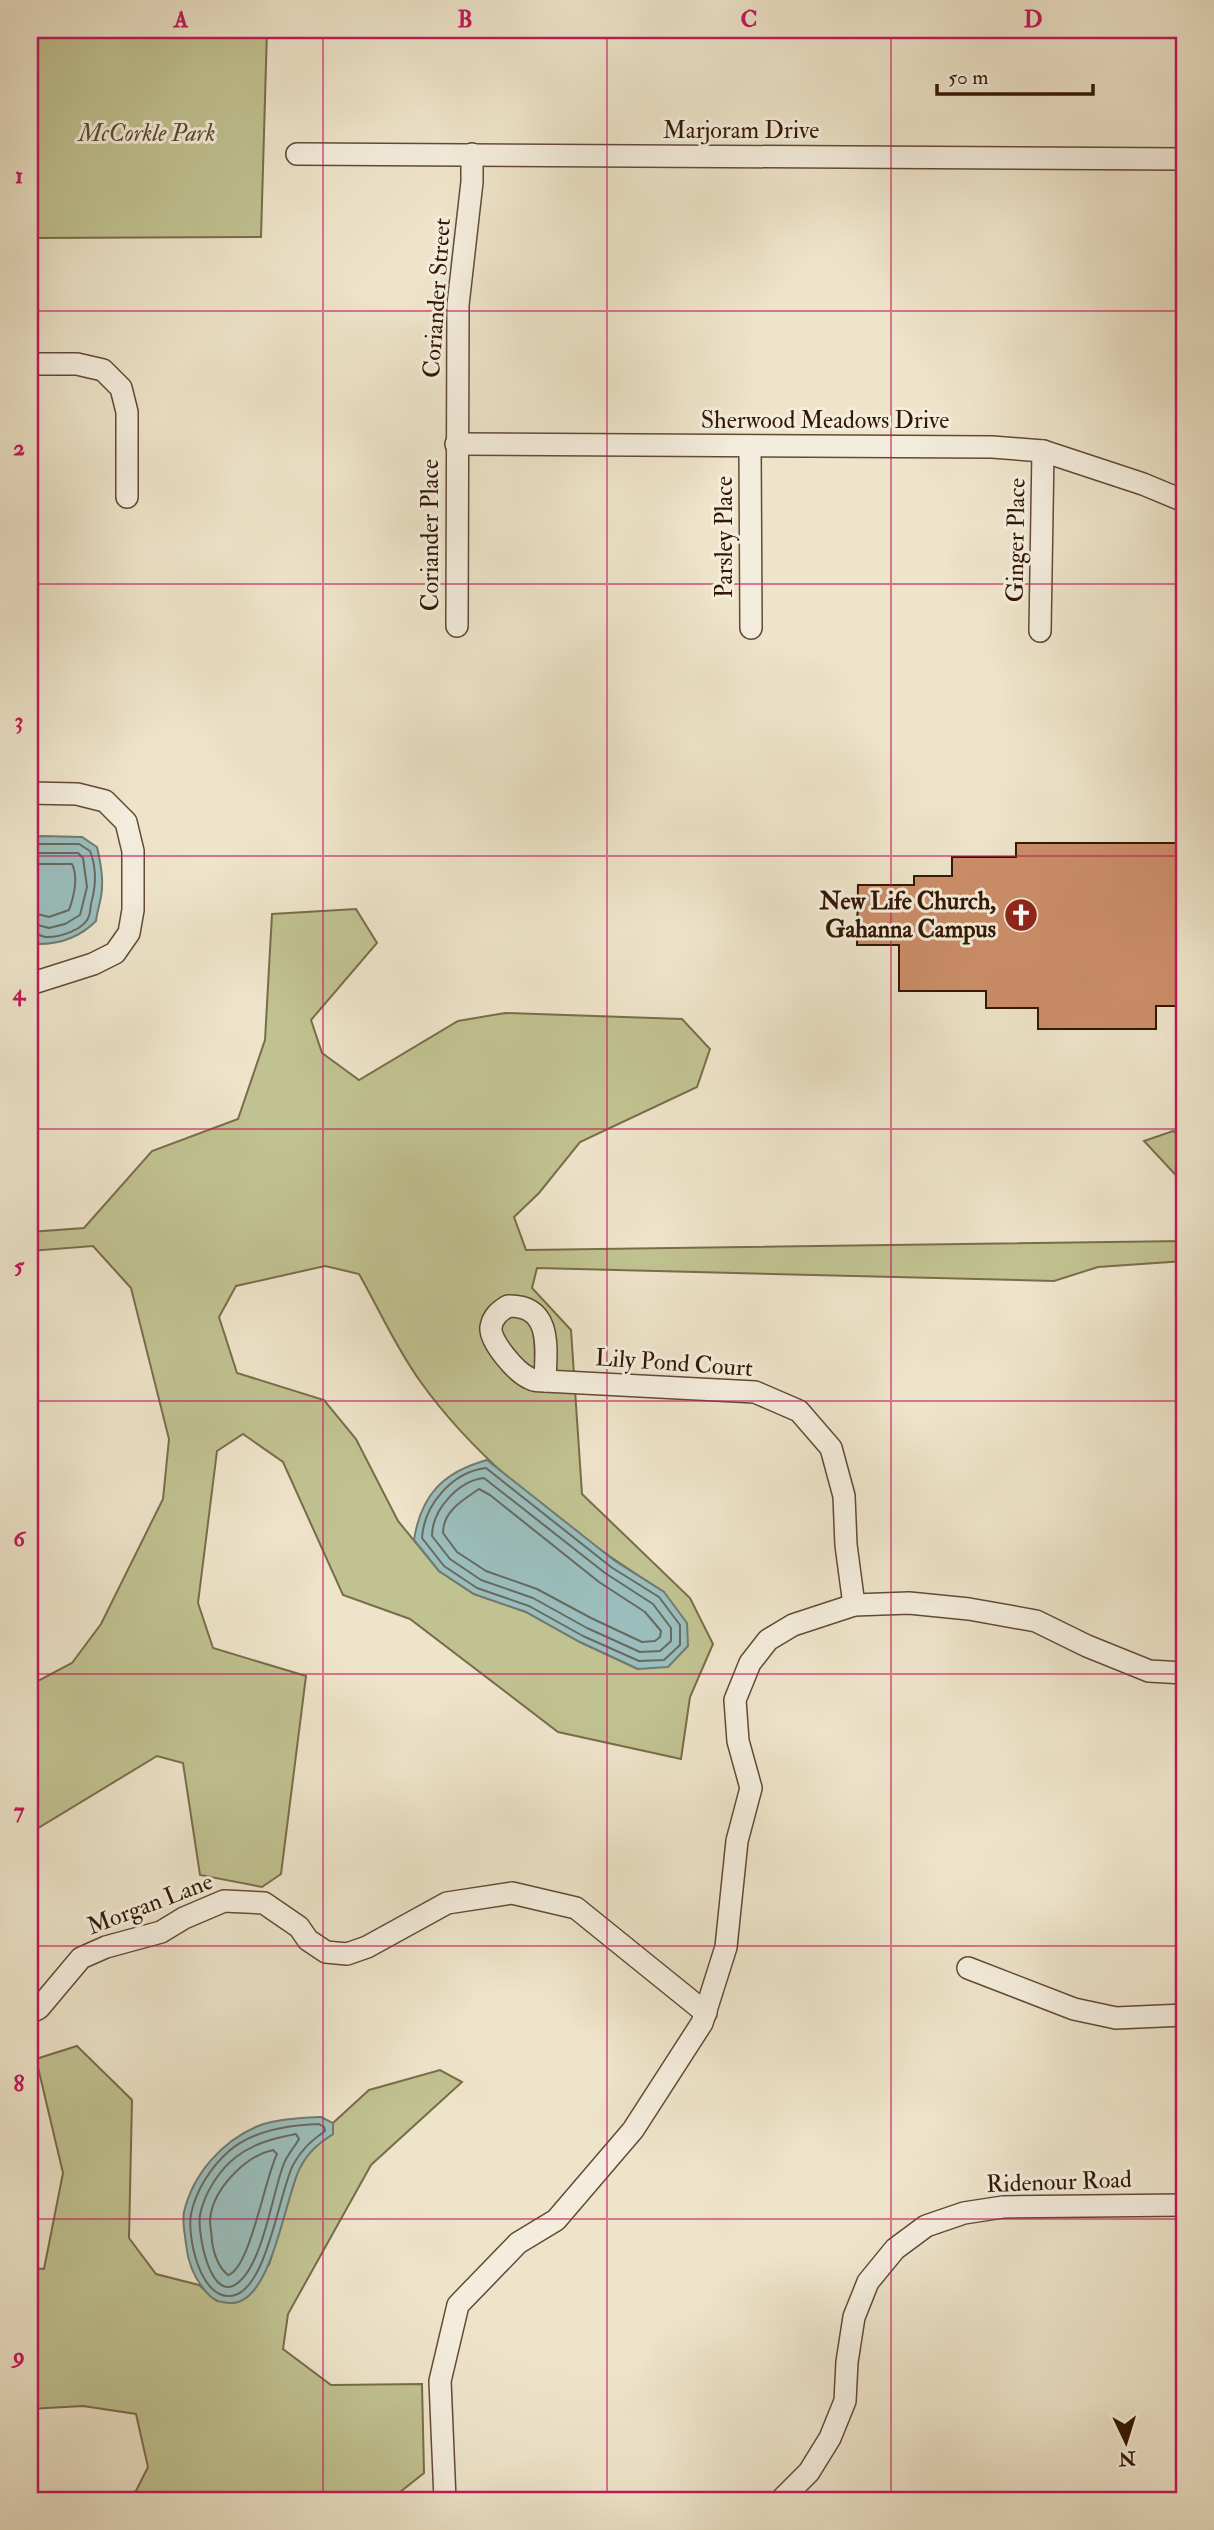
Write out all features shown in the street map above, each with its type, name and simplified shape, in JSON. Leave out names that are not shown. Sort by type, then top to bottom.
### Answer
[{"type":"street","name":"Marjoram Drive","points":[[296,154],[1184,159]]},
{"type":"street","name":"Coriander Street","points":[[456,444],[458,305],[472,182],[472,154]]},
{"type":"street","points":[[30,364],[77,364],[103,370],[121,388],[127,412],[127,497]]},
{"type":"street","name":"Sherwood Meadows Drive","points":[[456,444],[992,447],[1043,451],[1143,484],[1184,501]]},
{"type":"street","name":"Coriander Place","points":[[456,444],[457,626]]},
{"type":"street","name":"Parsley Place","points":[[750,446],[751,628]]},
{"type":"street","name":"Ginger Place","points":[[1040,631],[1043,451]]},
{"type":"street","points":[[30,793],[77,794],[105,802],[126,822],[133,851],[133,910],[129,933],[115,953],[93,964],[30,984]]},
{"type":"street","name":"Lily Pond Court","points":[[545,1381],[755,1392],[799,1411],[831,1448],[844,1496],[846,1545],[854,1605]]},
{"type":"street","points":[[444,2500],[440,2381],[458,2305],[518,2243],[556,2220],[616,2150],[664,2085],[706,2013],[726,1947],[737,1842],[751,1788],[738,1741],[735,1700],[750,1662],[768,1640],[793,1625],[854,1605],[909,1603],[970,1609],[1036,1621],[1087,1646],[1149,1671],[1184,1673]]},
{"type":"street","name":"Morgan Lane","points":[[30,2013],[39,2008],[81,1958],[106,1947],[161,1932],[184,1918],[223,1901],[264,1903],[299,1927],[308,1940],[326,1952],[346,1954],[367,1947],[447,1903],[512,1893],[576,1908],[706,2013]]},
{"type":"street","points":[[968,1968],[1074,2009],[1115,2018],[1184,2015]]},
{"type":"street","name":"Ridenour Road","points":[[781,2500],[809,2472],[830,2438],[845,2401],[847,2362],[854,2316],[868,2282],[895,2249],[926,2226],[964,2213],[1003,2207],[1184,2205]]},
{"type":"green space","name":"McCorkle Park","points":[[30,30],[267,30],[261,237],[30,238]]},
{"type":"green space","points":[[356,909],[377,943],[311,1020],[322,1053],[359,1080],[458,1021],[505,1013],[682,1019],[710,1049],[697,1087],[580,1142],[539,1193],[514,1217],[526,1250],[1184,1241],[1184,1261],[1098,1267],[1054,1281],[537,1268],[532,1288],[571,1330],[582,1494],[690,1598],[713,1644],[690,1697],[681,1759],[558,1732],[410,1619],[343,1595],[283,1462],[243,1434],[217,1451],[198,1603],[213,1648],[306,1676],[281,1874],[262,1887],[200,1875],[183,1763],[157,1756],[30,1833],[30,1685],[72,1663],[101,1624],[163,1499],[169,1439],[131,1288],[93,1246],[30,1251],[30,1232],[84,1228],[152,1151],[238,1119],[265,1040],[272,914]],"holes":[[[325,1266],[359,1274],[411,1368],[471,1442],[501,1471],[564,1523],[664,1592],[638,1669],[580,1642],[526,1612],[474,1594],[439,1571],[398,1521],[356,1439],[324,1400],[237,1373],[219,1317],[236,1286]]]},
{"type":"green space","points":[[1173,1131],[1184,1137],[1184,1184],[1144,1141]]},
{"type":"green space","points":[[77,2046],[132,2100],[129,2238],[156,2274],[199,2285],[217,2301],[269,2265],[298,2170],[312,2148],[333,2134],[333,2123],[369,2090],[440,2070],[462,2082],[371,2165],[288,2314],[283,2349],[331,2385],[422,2384],[424,2473],[390,2500],[109,2500],[136,2491],[148,2467],[136,2414],[83,2406],[30,2409],[30,2268],[44,2269],[63,2173],[36,2059]]},
{"type":"water","points":[[82,837],[97,847],[102,882],[96,921],[70,938],[39,944],[30,934],[30,838]]},
{"type":"water","points":[[487,1460],[615,1561],[664,1592],[687,1623],[688,1646],[668,1667],[638,1669],[580,1642],[526,1612],[474,1594],[439,1571],[414,1540],[422,1510],[446,1479],[458,1471]]},
{"type":"water","points":[[321,2117],[333,2123],[333,2134],[306,2157],[300,2168],[275,2247],[256,2287],[244,2299],[229,2303],[210,2296],[191,2266],[183,2216],[188,2198],[202,2172],[221,2150],[245,2132],[273,2122]]},
{"type":"building","name":"New Life Church, Gahanna Campus","points":[[1016,843],[1184,843],[1184,1006],[1156,1006],[1156,1029],[1038,1029],[1038,1008],[986,1008],[986,991],[899,991],[899,945],[857,945],[858,885],[914,885],[914,876],[952,876],[952,857],[1016,857]]},
{"type":"place","name":"New Life Church, Gahanna Campus","points":[[1021,915]]}]
